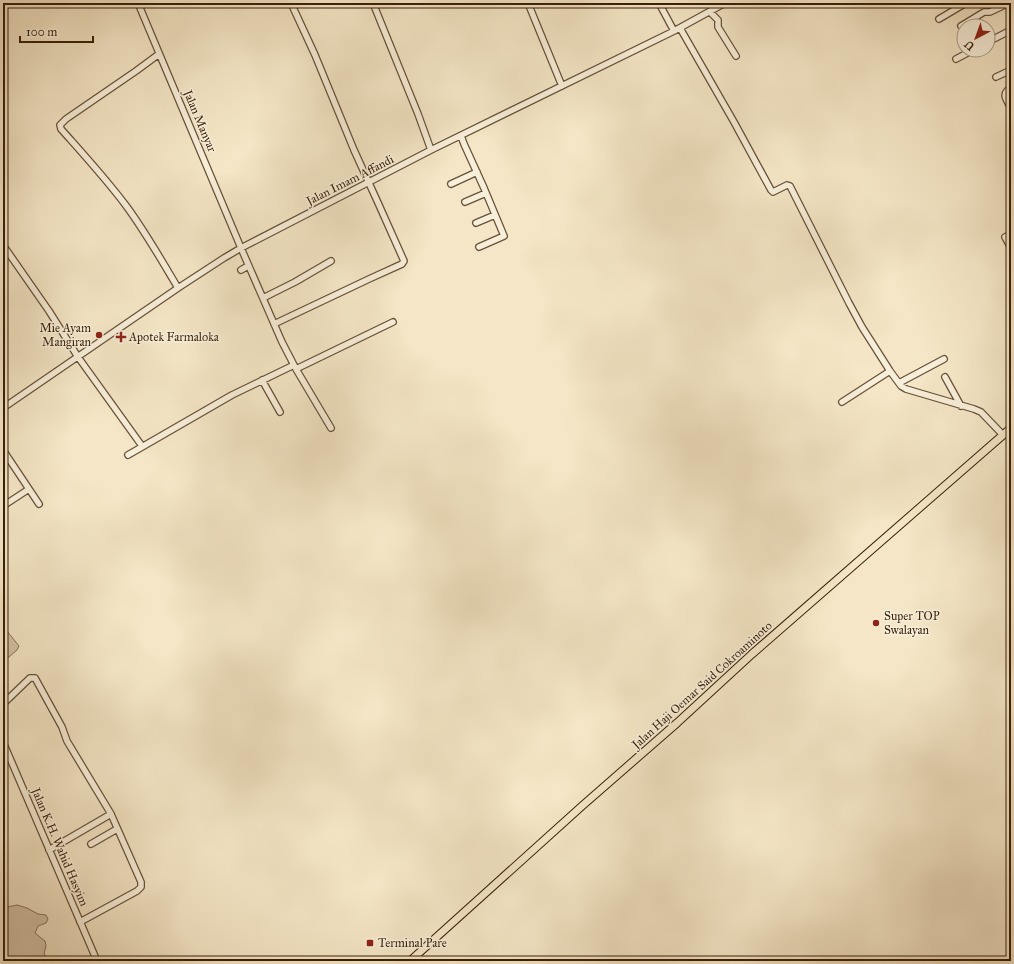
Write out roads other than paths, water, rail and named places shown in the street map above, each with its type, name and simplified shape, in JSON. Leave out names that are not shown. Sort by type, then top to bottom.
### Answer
[{"type":"main road","name":"Jalan Haji Oemar Said Cokroaminoto","points":[[410,961],[752,654],[1011,428]]},
{"type":"street","name":"Jalan Manyar","points":[[138,3],[248,266],[282,342],[295,367],[332,428]]},
{"type":"street","points":[[274,324],[402,264],[403,262],[403,258],[354,150],[291,3]]},
{"type":"street","points":[[373,3],[432,150]]},
{"type":"street","points":[[528,3],[562,86]]},
{"type":"street","points":[[659,3],[674,31]]},
{"type":"street","name":"Jalan Imam Affandi","points":[[3,408],[178,288],[241,248],[432,150],[680,28],[725,3]]},
{"type":"street","points":[[939,19],[966,3]]},
{"type":"street","points":[[974,18],[984,12],[990,12],[1009,3]]},
{"type":"street","points":[[710,12],[718,20],[718,27],[736,56]]},
{"type":"street","points":[[680,28],[771,190],[773,192],[786,185],[790,186],[862,327],[899,383],[906,389],[981,412],[1003,435]]},
{"type":"street","points":[[996,38],[1011,30]]},
{"type":"street","points":[[159,54],[66,119],[60,125],[61,129],[127,208],[152,244],[178,288]]},
{"type":"street","points":[[996,77],[1011,70]]},
{"type":"street","points":[[1011,88],[1004,94],[1011,108]]},
{"type":"street","points":[[461,136],[504,236],[479,247]]},
{"type":"street","points":[[451,184],[476,172]]},
{"type":"street","points":[[465,202],[486,193]]},
{"type":"street","points":[[476,223],[495,215]]},
{"type":"street","points":[[1011,234],[1006,237],[1011,248]]},
{"type":"street","points":[[3,245],[78,357],[142,446]]},
{"type":"street","points":[[263,298],[295,282],[331,261]]},
{"type":"street","points":[[241,270],[248,266]]},
{"type":"street","points":[[128,455],[232,394],[393,322]]},
{"type":"street","points":[[899,383],[944,359]]},
{"type":"street","points":[[842,402],[890,371]]},
{"type":"street","points":[[945,377],[961,406]]},
{"type":"street","points":[[262,380],[280,412]]},
{"type":"street","points":[[3,450],[39,504]]},
{"type":"street","points":[[3,506],[29,489]]},
{"type":"street","points":[[3,704],[30,678],[35,678],[62,727],[66,741],[111,814],[141,882],[141,887],[136,891],[80,922]]},
{"type":"street","name":"Jalan K.H. Wahid Hasyim","points":[[3,742],[97,961]]},
{"type":"street","points":[[49,850],[111,814]]},
{"type":"street","points":[[91,844],[117,829]]},
{"type":"place","name":"Mie Ayam Mangiran","points":[[99,335]]},
{"type":"place","name":"Apotek Farmaloka","points":[[121,337]]},
{"type":"place","name":"Super TOP Swalayan","points":[[876,623]]},
{"type":"place","name":"Terminal Pare","points":[[370,943]]}]
